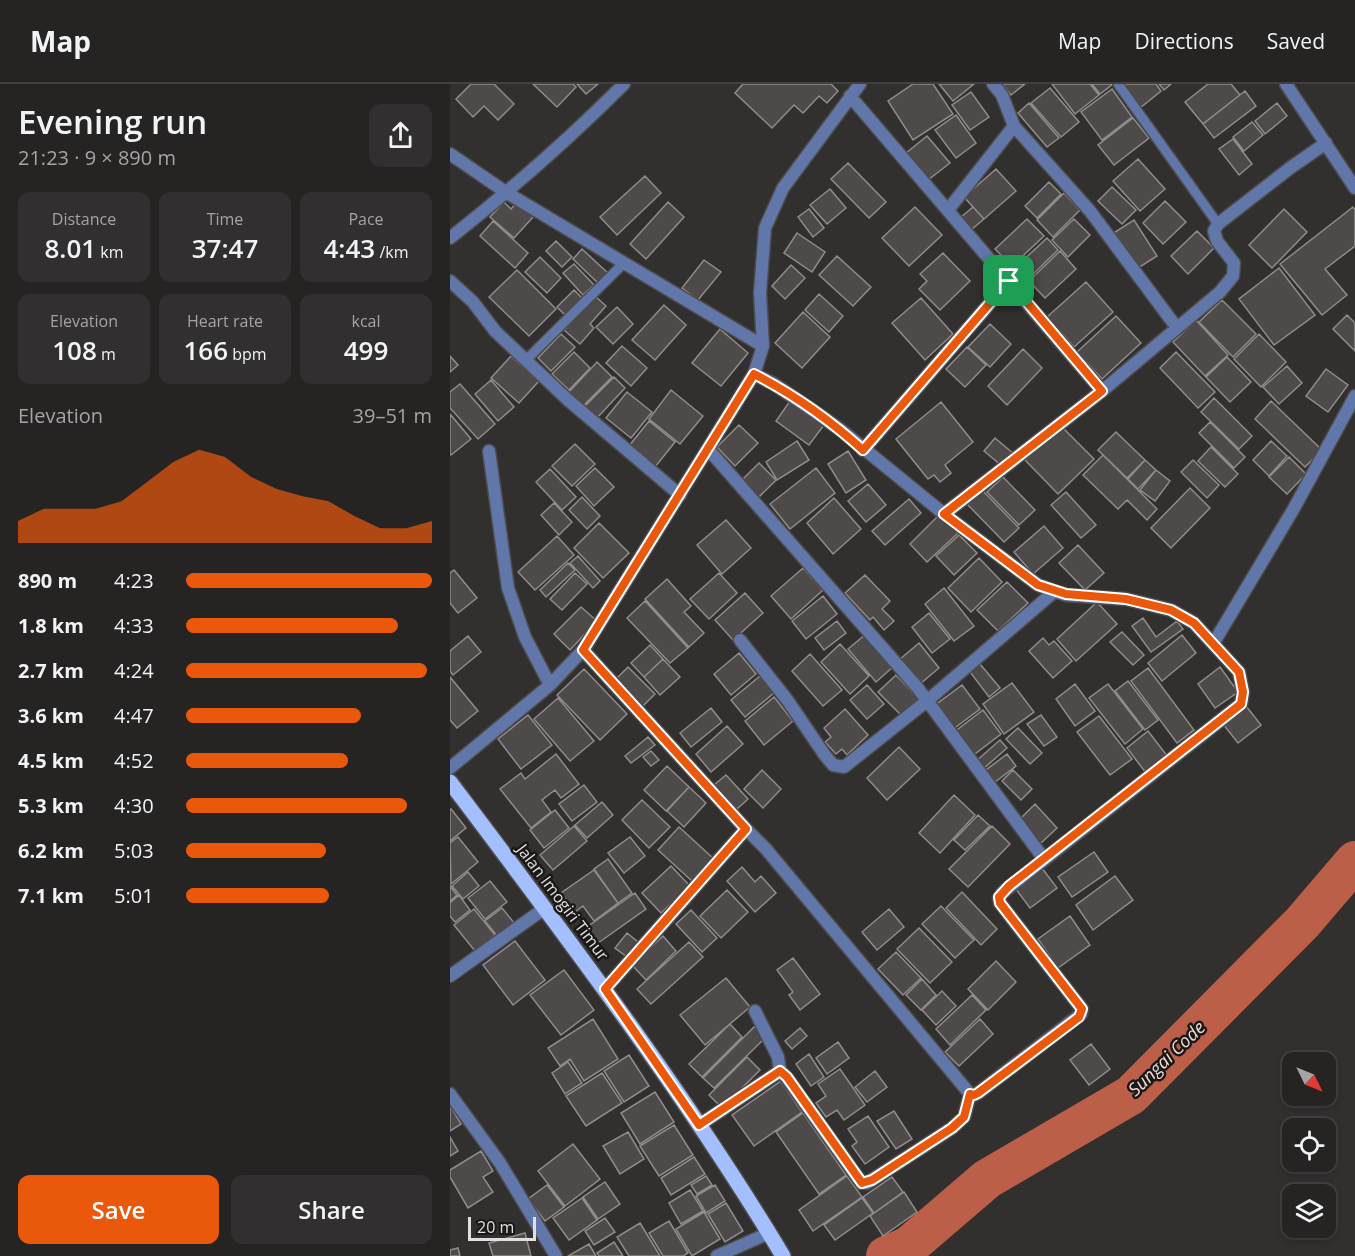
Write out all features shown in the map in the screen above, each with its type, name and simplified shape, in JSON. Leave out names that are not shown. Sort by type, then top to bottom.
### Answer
[{"type":"main road","name":"Jalan Imogiri Timur","points":[[450,782],[605,989],[699,1125],[783,1256]]},
{"type":"street","points":[[450,238],[507,193],[624,84]]},
{"type":"street","points":[[450,768],[550,685],[583,650],[754,374],[763,346],[760,293],[765,228],[783,188],[860,84]]},
{"type":"street","points":[[993,84],[1002,95],[1014,126],[1090,211],[1177,328]]},
{"type":"street","points":[[1286,84],[1355,188]]},
{"type":"street","points":[[850,96],[1102,391]]},
{"type":"street","points":[[948,210],[1014,126]]},
{"type":"street","points":[[944,514],[1102,391],[1220,292],[1233,276],[1234,263],[1217,241],[1214,231],[1218,224],[1263,188],[1326,143]]},
{"type":"street","points":[[450,154],[507,193],[763,346]]},
{"type":"street","points":[[450,281],[474,302],[495,331],[576,407],[680,495]]},
{"type":"street","points":[[863,450],[1009,281]]},
{"type":"street","points":[[583,650],[766,849],[970,1094],[978,1093],[1081,1014],[1082,1009],[1000,903],[999,897],[1241,704],[1243,692],[1239,672],[1194,623],[1171,610],[1126,599],[1066,594],[1038,585],[863,450],[842,430],[774,384],[754,374]]},
{"type":"street","points":[[1213,644],[1293,510],[1355,396]]},
{"type":"street","points":[[708,450],[917,687],[1044,859]]},
{"type":"street","points":[[489,451],[508,588],[525,637],[550,685]]},
{"type":"street","points":[[740,640],[788,701],[833,765],[844,767],[927,701],[1055,591]]},
{"type":"street","points":[[605,989],[746,829]]},
{"type":"street","points":[[450,976],[544,908]]},
{"type":"street","points":[[755,1011],[778,1057],[780,1071],[787,1077],[862,1183],[872,1180],[952,1128],[964,1117],[970,1094]]},
{"type":"street","points":[[699,1125],[780,1071]]},
{"type":"street","points":[[450,1094],[500,1162],[556,1256]]},
{"type":"street","points":[[717,1256],[769,1233]]},
{"type":"lane","points":[[1118,84],[1218,224]]},
{"type":"lane","points":[[526,360],[624,263]]},
{"type":"building","points":[[471,84],[494,84],[514,104],[498,120],[484,106],[473,117],[456,99]]},
{"type":"building","points":[[533,84],[573,84],[576,87],[557,107]]},
{"type":"building","points":[[577,84],[598,84],[586,94]]},
{"type":"building","points":[[743,84],[831,84],[838,91],[827,103],[819,96],[803,113],[794,105],[772,128],[735,93]]},
{"type":"building","points":[[913,84],[933,84],[953,114],[913,140],[888,101]]},
{"type":"building","points":[[939,84],[974,84],[953,101]]},
{"type":"building","points":[[1002,84],[1025,84],[1011,95]]},
{"type":"building","points":[[1052,84],[1090,84],[1099,95],[1075,114]]},
{"type":"building","points":[[1092,84],[1113,84],[1100,94]]},
{"type":"building","points":[[1121,84],[1156,84],[1161,91],[1140,108]]},
{"type":"building","points":[[1159,84],[1171,84],[1164,90]]},
{"type":"building","points":[[1208,84],[1231,84],[1240,95],[1203,124],[1185,102]]},
{"type":"building","points":[[1050,88],[1079,122],[1061,137],[1031,103]]},
{"type":"building","points":[[1112,89],[1132,117],[1102,140],[1081,112]]},
{"type":"building","points":[[1245,91],[1256,106],[1214,138],[1203,124]]},
{"type":"building","points":[[971,92],[989,117],[970,130],[952,105]]},
{"type":"building","points":[[1029,103],[1059,138],[1047,147],[1018,113]]},
{"type":"building","points":[[1277,103],[1287,116],[1265,134],[1255,121]]},
{"type":"building","points":[[956,115],[976,143],[956,158],[935,130]]},
{"type":"building","points":[[1133,118],[1149,138],[1114,165],[1098,145]]},
{"type":"building","points":[[1252,122],[1263,135],[1244,151],[1233,137]]},
{"type":"building","points":[[927,136],[950,163],[928,180],[906,153]]},
{"type":"building","points":[[1233,139],[1252,164],[1239,175],[1219,149]]},
{"type":"building","points":[[1138,159],[1165,189],[1140,211],[1113,181]]},
{"type":"building","points":[[848,163],[886,202],[869,218],[831,179]]},
{"type":"building","points":[[996,169],[1016,191],[984,219],[964,197]]},
{"type":"building","points":[[645,176],[661,193],[617,235],[600,217]]},
{"type":"building","points":[[1049,182],[1061,194],[1037,218],[1025,206]]},
{"type":"building","points":[[1112,187],[1136,210],[1122,224],[1098,201]]},
{"type":"building","points":[[830,189],[846,208],[827,224],[810,205]]},
{"type":"building","points":[[1064,193],[1080,210],[1053,237],[1037,220]]},
{"type":"building","points":[[518,201],[534,216],[514,238],[490,217],[504,202],[511,209]]},
{"type":"building","points":[[1165,201],[1186,222],[1163,244],[1143,223]]},
{"type":"building","points":[[668,202],[684,217],[646,259],[630,244]]},
{"type":"building","points":[[915,207],[942,235],[909,266],[882,238]]},
{"type":"building","points":[[973,207],[984,219],[971,230],[960,218]]},
{"type":"building","points":[[1353,207],[1355,210],[1355,246],[1325,269],[1347,295],[1322,315],[1280,264]]},
{"type":"building","points":[[809,209],[824,228],[813,237],[798,217]]},
{"type":"building","points":[[1284,209],[1307,232],[1272,268],[1249,245]]},
{"type":"building","points":[[1027,219],[1044,236],[1012,266],[995,249]]},
{"type":"building","points":[[1074,219],[1090,235],[1068,257],[1052,240]]},
{"type":"building","points":[[1134,220],[1157,256],[1135,270],[1112,234]]},
{"type":"building","points":[[493,221],[528,253],[515,268],[480,236]]},
{"type":"building","points":[[1197,231],[1214,248],[1188,274],[1171,256]]},
{"type":"building","points":[[797,233],[825,252],[812,272],[784,253]]},
{"type":"building","points":[[1047,238],[1058,250],[1028,279],[1016,267]]},
{"type":"building","points":[[556,241],[572,257],[562,267],[546,251]]},
{"type":"building","points":[[582,249],[610,275],[600,285],[573,259]]},
{"type":"building","points":[[1060,251],[1076,269],[1045,298],[1029,281]]},
{"type":"building","points":[[943,253],[970,281],[940,310],[919,289],[927,281],[920,274]]},
{"type":"building","points":[[837,256],[871,287],[853,306],[819,275]]},
{"type":"building","points":[[540,257],[561,278],[547,293],[525,272]]},
{"type":"building","points":[[704,260],[721,272],[698,300],[682,288]]},
{"type":"building","points":[[574,264],[594,285],[583,295],[563,273]]},
{"type":"building","points":[[791,265],[805,278],[785,299],[772,286]]},
{"type":"building","points":[[1279,268],[1315,315],[1274,345],[1239,299]]},
{"type":"building","points":[[517,270],[556,309],[529,336],[489,297]]},
{"type":"building","points":[[1086,282],[1113,312],[1074,347],[1047,317]]},
{"type":"building","points":[[574,290],[584,300],[567,317],[557,307]]},
{"type":"building","points":[[819,294],[843,316],[829,332],[805,310]]},
{"type":"building","points":[[595,296],[606,306],[590,324],[594,328],[580,344],[564,330]]},
{"type":"building","points":[[921,298],[953,334],[925,360],[892,323]]},
{"type":"building","points":[[1222,300],[1256,334],[1233,357],[1199,322]]},
{"type":"building","points":[[664,305],[686,325],[655,360],[632,340]]},
{"type":"building","points":[[617,307],[633,324],[613,344],[596,327]]},
{"type":"building","points":[[803,312],[830,337],[802,368],[775,343]]},
{"type":"building","points":[[1347,315],[1355,323],[1355,351],[1333,329]]},
{"type":"building","points":[[1116,316],[1141,343],[1102,379],[1077,352]]},
{"type":"building","points":[[1196,320],[1228,355],[1205,376],[1173,342]]},
{"type":"building","points":[[990,324],[1011,344],[990,367],[968,347]]},
{"type":"building","points":[[720,329],[748,353],[721,386],[692,363]]},
{"type":"building","points":[[561,334],[575,347],[551,371],[538,358]]},
{"type":"building","points":[[1259,334],[1286,362],[1261,387],[1234,359]]},
{"type":"building","points":[[622,346],[647,368],[631,386],[606,363]]},
{"type":"building","points":[[967,347],[986,365],[965,387],[946,369]]},
{"type":"building","points":[[1023,349],[1042,368],[1007,405],[988,386]]},
{"type":"building","points":[[574,352],[590,368],[569,390],[552,374]]},
{"type":"building","points":[[1176,352],[1215,392],[1198,408],[1160,368]]},
{"type":"building","points":[[450,356],[458,365],[450,372]]},
{"type":"building","points":[[511,356],[539,381],[519,403],[491,378]]},
{"type":"building","points":[[1227,357],[1251,382],[1230,402],[1206,377]]},
{"type":"building","points":[[597,362],[612,377],[582,407],[568,393]]},
{"type":"building","points":[[1287,366],[1302,383],[1279,404],[1263,387]]},
{"type":"building","points":[[1326,369],[1348,385],[1328,412],[1306,396]]},
{"type":"building","points":[[614,377],[625,388],[596,419],[584,407]]},
{"type":"building","points":[[491,380],[514,407],[498,421],[475,394]]},
{"type":"building","points":[[460,384],[495,424],[478,439],[450,408],[450,392]]},
{"type":"building","points":[[671,390],[703,416],[680,444],[649,419]]},
{"type":"building","points":[[627,392],[652,412],[631,438],[606,418]]},
{"type":"building","points":[[1214,398],[1252,436],[1239,449],[1201,412]]},
{"type":"building","points":[[790,401],[824,425],[809,445],[776,421]]},
{"type":"building","points":[[1271,401],[1322,450],[1305,467],[1255,419]]},
{"type":"building","points":[[941,402],[973,442],[945,465],[951,473],[940,482],[934,475],[928,479],[896,439]]},
{"type":"building","points":[[450,414],[471,439],[451,455],[450,454]]},
{"type":"building","points":[[649,421],[675,442],[655,467],[629,446]]},
{"type":"building","points":[[1210,422],[1245,457],[1234,468],[1199,433]]},
{"type":"building","points":[[739,425],[758,443],[735,466],[717,447]]},
{"type":"building","points":[[1061,426],[1094,459],[1058,494],[1025,460]]},
{"type":"building","points":[[1116,432],[1145,460],[1127,478],[1098,450]]},
{"type":"building","points":[[995,438],[1014,454],[1003,467],[984,451]]},
{"type":"building","points":[[797,441],[809,460],[777,480],[766,462]]},
{"type":"building","points":[[1271,441],[1287,456],[1269,476],[1253,460]]},
{"type":"building","points":[[575,444],[595,464],[572,486],[552,466]]},
{"type":"building","points":[[1211,447],[1238,474],[1225,487],[1198,461]]},
{"type":"building","points":[[848,451],[866,480],[846,493],[828,464]]},
{"type":"building","points":[[1103,455],[1157,509],[1147,520],[1127,500],[1118,509],[1083,475]]},
{"type":"building","points":[[1289,457],[1306,474],[1287,494],[1269,477]]},
{"type":"building","points":[[1145,460],[1156,470],[1138,489],[1128,479]]},
{"type":"building","points":[[1193,460],[1219,485],[1207,498],[1181,472]]},
{"type":"building","points":[[759,463],[776,480],[757,499],[740,482]]},
{"type":"building","points":[[595,468],[614,487],[594,506],[576,486]]},
{"type":"building","points":[[816,468],[835,493],[790,529],[770,504]]},
{"type":"building","points":[[550,469],[576,497],[562,510],[536,482]]},
{"type":"building","points":[[1156,470],[1170,481],[1155,501],[1140,490]]},
{"type":"building","points":[[1003,477],[1035,510],[1019,525],[987,492]]},
{"type":"building","points":[[868,484],[886,505],[866,522],[848,501]]},
{"type":"building","points":[[1190,488],[1210,508],[1171,548],[1151,528]]},
{"type":"building","points":[[982,490],[1019,528],[1004,542],[967,504]]},
{"type":"building","points":[[1066,492],[1096,525],[1081,538],[1051,505]]},
{"type":"building","points":[[582,497],[600,516],[587,529],[569,510]]},
{"type":"building","points":[[834,498],[861,529],[833,554],[807,523]]},
{"type":"building","points":[[909,499],[921,513],[885,545],[872,531]]},
{"type":"building","points":[[554,503],[572,522],[559,535],[541,515]]},
{"type":"building","points":[[940,514],[958,533],[927,562],[910,544]]},
{"type":"building","points":[[726,520],[751,548],[722,574],[697,545]]},
{"type":"building","points":[[599,523],[629,553],[603,578],[574,548]]},
{"type":"building","points":[[1044,526],[1063,548],[1033,574],[1014,552]]},
{"type":"building","points":[[959,535],[977,553],[954,575],[936,556]]},
{"type":"building","points":[[557,536],[574,555],[535,590],[518,572]]},
{"type":"building","points":[[1078,545],[1104,573],[1085,590],[1059,563]]},
{"type":"building","points":[[578,556],[600,581],[593,588],[570,563]]},
{"type":"building","points":[[979,558],[1002,582],[971,612],[948,588]]},
{"type":"building","points":[[568,563],[575,570],[546,597],[540,590]]},
{"type":"building","points":[[803,568],[823,590],[791,619],[771,596]]},
{"type":"building","points":[[454,570],[477,598],[458,613],[450,603],[450,573]]},
{"type":"building","points":[[575,573],[587,584],[562,610],[550,599]]},
{"type":"building","points":[[719,573],[737,593],[709,619],[690,599]]},
{"type":"building","points":[[865,575],[890,601],[882,609],[894,621],[884,630],[873,617],[870,620],[845,593]]},
{"type":"building","points":[[667,579],[691,606],[684,612],[704,633],[689,647],[645,599]]},
{"type":"building","points":[[1007,582],[1028,603],[998,631],[977,610]]},
{"type":"building","points":[[944,588],[974,626],[954,641],[925,604]]},
{"type":"building","points":[[745,593],[763,613],[733,640],[715,620]]},
{"type":"building","points":[[823,596],[837,614],[806,639],[792,621]]},
{"type":"building","points":[[645,601],[688,648],[670,663],[627,618]]},
{"type":"building","points":[[1097,602],[1117,624],[1076,661],[1057,639]]},
{"type":"building","points":[[581,607],[597,621],[570,650],[554,634]]},
{"type":"building","points":[[929,613],[950,639],[932,653],[912,627]]},
{"type":"building","points":[[1143,618],[1156,637],[1177,621],[1183,629],[1151,652],[1132,626]]},
{"type":"building","points":[[837,621],[846,633],[824,650],[815,638]]},
{"type":"building","points":[[1122,632],[1144,655],[1133,665],[1110,642]]},
{"type":"building","points":[[866,634],[894,666],[876,682],[848,649]]},
{"type":"building","points":[[1182,635],[1196,653],[1162,681],[1148,663]]},
{"type":"building","points":[[468,636],[481,652],[453,675],[450,671],[450,651]]},
{"type":"building","points":[[1043,638],[1049,645],[1054,641],[1072,661],[1053,678],[1029,651]]},
{"type":"building","points":[[919,643],[939,668],[920,684],[899,660]]},
{"type":"building","points":[[840,644],[869,676],[850,694],[821,662]]},
{"type":"building","points":[[650,645],[663,659],[644,677],[631,663]]},
{"type":"building","points":[[739,653],[756,674],[731,695],[714,674]]},
{"type":"building","points":[[810,654],[842,690],[823,706],[792,671]]},
{"type":"building","points":[[663,659],[680,677],[660,695],[644,677]]},
{"type":"building","points":[[980,664],[1000,688],[989,697],[970,672]]},
{"type":"building","points":[[628,667],[655,694],[641,708],[614,681]]},
{"type":"building","points":[[1220,667],[1238,692],[1215,708],[1198,684]]},
{"type":"building","points":[[1148,668],[1194,730],[1177,743],[1131,681]]},
{"type":"building","points":[[584,669],[627,714],[600,740],[557,695]]},
{"type":"building","points":[[896,675],[919,699],[901,715],[878,692]]},
{"type":"building","points":[[760,676],[774,693],[745,717],[731,700]]},
{"type":"building","points":[[450,677],[478,711],[457,728],[450,720]]},
{"type":"building","points":[[1128,681],[1158,720],[1145,730],[1115,691]]},
{"type":"building","points":[[1012,683],[1034,712],[1004,734],[983,704]]},
{"type":"building","points":[[1075,684],[1095,711],[1075,726],[1056,699]]},
{"type":"building","points":[[1108,684],[1143,729],[1125,744],[1089,698]]},
{"type":"building","points":[[867,685],[884,704],[867,719],[850,700]]},
{"type":"building","points":[[962,685],[980,709],[952,730],[934,706]]},
{"type":"building","points":[[774,697],[793,721],[764,745],[745,721]]},
{"type":"building","points":[[558,698],[594,741],[570,761],[534,719]]},
{"type":"building","points":[[1246,706],[1261,725],[1238,743],[1223,724]]},
{"type":"building","points":[[711,708],[722,722],[691,747],[680,733]]},
{"type":"building","points":[[845,709],[868,735],[847,755],[842,749],[836,754],[825,742],[831,737],[824,728]]},
{"type":"building","points":[[983,710],[1001,734],[971,757],[953,733]]},
{"type":"building","points":[[528,715],[552,745],[521,769],[498,739]]},
{"type":"building","points":[[1041,715],[1057,737],[1044,746],[1027,724]]},
{"type":"building","points":[[1099,716],[1132,759],[1110,775],[1077,732]]},
{"type":"building","points":[[727,726],[743,744],[711,772],[696,754]]},
{"type":"building","points":[[1018,728],[1042,753],[1030,764],[1006,739]]},
{"type":"building","points":[[1148,731],[1168,757],[1146,773],[1127,748]]},
{"type":"building","points":[[648,737],[655,745],[631,763],[625,756]]},
{"type":"building","points":[[1000,740],[1007,748],[982,770],[975,762]]},
{"type":"building","points":[[899,747],[920,769],[887,800],[867,778]]},
{"type":"building","points":[[651,751],[659,760],[651,766],[643,757]]},
{"type":"building","points":[[556,754],[579,784],[561,798],[555,790],[542,800],[551,812],[531,828],[500,789],[521,773],[525,779]]},
{"type":"building","points":[[1007,754],[1016,766],[995,782],[986,770]]},
{"type":"building","points":[[667,766],[689,787],[666,811],[644,790]]},
{"type":"building","points":[[762,770],[781,789],[763,808],[744,789]]},
{"type":"building","points":[[1013,770],[1032,789],[1021,800],[1002,781]]},
{"type":"building","points":[[726,775],[748,799],[737,809],[714,785]]},
{"type":"building","points":[[584,785],[597,802],[572,821],[559,804]]},
{"type":"building","points":[[689,787],[706,803],[684,827],[667,811]]},
{"type":"building","points":[[954,795],[975,815],[940,853],[919,833]]},
{"type":"building","points":[[642,800],[670,827],[649,848],[622,820]]},
{"type":"building","points":[[602,802],[613,815],[587,838],[575,825]]},
{"type":"building","points":[[1035,804],[1057,828],[1040,844],[1018,821]]},
{"type":"building","points":[[450,810],[466,828],[450,841]]},
{"type":"building","points":[[555,810],[569,828],[544,848],[530,830]]},
{"type":"building","points":[[978,815],[990,826],[965,850],[954,840]]},
{"type":"building","points":[[574,826],[587,841],[553,870],[540,855]]},
{"type":"building","points":[[992,826],[1010,844],[968,887],[949,869]]},
{"type":"building","points":[[679,827],[714,859],[693,882],[658,850]]},
{"type":"building","points":[[458,837],[478,862],[451,884],[450,843]]},
{"type":"building","points":[[630,837],[645,856],[624,873],[608,853]]},
{"type":"building","points":[[1094,852],[1108,872],[1072,897],[1058,877]]},
{"type":"building","points":[[608,859],[632,893],[618,903],[594,869]]},
{"type":"building","points":[[671,866],[690,886],[661,913],[642,893]]},
{"type":"building","points":[[742,867],[755,882],[761,876],[776,893],[755,912],[727,881]]},
{"type":"building","points":[[1042,868],[1057,888],[1030,908],[1015,888]]},
{"type":"building","points":[[594,870],[618,903],[594,921],[583,906],[575,912],[561,893]]},
{"type":"building","points":[[468,872],[479,886],[463,899],[452,886]]},
{"type":"building","points":[[1115,876],[1133,900],[1093,930],[1076,905]]},
{"type":"building","points":[[490,881],[507,902],[485,919],[468,898]]},
{"type":"building","points":[[450,886],[457,895],[450,901]]},
{"type":"building","points":[[727,890],[748,912],[721,938],[700,916]]},
{"type":"building","points":[[962,892],[997,929],[981,945],[946,908]]},
{"type":"building","points":[[635,893],[646,909],[598,943],[587,927]]},
{"type":"building","points":[[459,895],[470,910],[455,922],[450,916],[450,903]]},
{"type":"building","points":[[941,906],[974,940],[955,958],[922,924]]},
{"type":"building","points":[[502,908],[515,924],[498,937],[485,921]]},
{"type":"building","points":[[474,909],[495,935],[475,951],[454,925]]},
{"type":"building","points":[[889,909],[904,927],[877,950],[862,932]]},
{"type":"building","points":[[691,910],[717,938],[702,952],[676,924]]},
{"type":"building","points":[[1070,916],[1090,945],[1058,968],[1038,939]]},
{"type":"building","points":[[919,928],[952,962],[930,983],[897,949]]},
{"type":"building","points":[[627,933],[638,942],[627,957],[615,948]]},
{"type":"building","points":[[663,936],[676,951],[646,980],[632,965]]},
{"type":"building","points":[[515,941],[545,980],[513,1005],[483,965]]},
{"type":"building","points":[[689,942],[703,957],[651,1004],[637,989]]},
{"type":"building","points":[[896,952],[921,978],[903,995],[878,969]]},
{"type":"building","points":[[793,958],[820,994],[800,1010],[789,995],[793,992],[777,970]]},
{"type":"building","points":[[996,961],[1016,982],[988,1010],[968,989]]},
{"type":"building","points":[[564,970],[594,1010],[561,1035],[530,995]]},
{"type":"building","points":[[726,978],[750,1007],[705,1045],[680,1015]]},
{"type":"building","points":[[922,979],[936,995],[921,1010],[906,995]]},
{"type":"building","points":[[942,991],[956,1006],[936,1025],[922,1010]]},
{"type":"building","points":[[972,995],[986,1010],[950,1045],[936,1029]]},
{"type":"building","points":[[593,1019],[618,1059],[584,1081],[570,1059],[560,1066],[548,1048]]},
{"type":"building","points":[[980,1019],[993,1034],[959,1066],[945,1052]]},
{"type":"building","points":[[730,1024],[742,1037],[702,1077],[689,1064]]},
{"type":"building","points":[[755,1026],[766,1037],[714,1088],[703,1078]]},
{"type":"building","points":[[800,1028],[807,1036],[792,1049],[785,1041]]},
{"type":"building","points":[[838,1042],[849,1058],[827,1074],[816,1058]]},
{"type":"building","points":[[1091,1044],[1110,1069],[1089,1085],[1070,1060]]},
{"type":"building","points":[[809,1054],[824,1077],[811,1086],[796,1064]]},
{"type":"building","points":[[629,1055],[649,1086],[624,1102],[604,1071]]},
{"type":"building","points":[[747,1057],[760,1070],[722,1108],[709,1095]]},
{"type":"building","points":[[568,1062],[582,1083],[565,1094],[552,1073]]},
{"type":"building","points":[[840,1069],[865,1105],[844,1120],[837,1110],[826,1117],[816,1103],[826,1096],[818,1084]]},
{"type":"building","points":[[875,1071],[887,1087],[867,1102],[855,1087]]},
{"type":"building","points":[[602,1073],[622,1103],[586,1126],[566,1096]]},
{"type":"building","points":[[781,1081],[802,1112],[754,1146],[732,1115]]},
{"type":"building","points":[[655,1092],[674,1122],[640,1144],[621,1113]]},
{"type":"building","points":[[450,1105],[461,1124],[450,1131]]},
{"type":"building","points":[[894,1111],[912,1139],[896,1149],[877,1121]]},
{"type":"building","points":[[803,1113],[846,1175],[819,1194],[776,1132]]},
{"type":"building","points":[[868,1116],[889,1147],[865,1164],[852,1146],[857,1142],[848,1129]]},
{"type":"building","points":[[674,1125],[693,1155],[659,1176],[640,1146]]},
{"type":"building","points":[[628,1132],[644,1159],[620,1174],[603,1146]]},
{"type":"building","points":[[450,1137],[458,1151],[450,1156]]},
{"type":"building","points":[[573,1144],[600,1179],[565,1206],[538,1171]]},
{"type":"building","points":[[481,1151],[493,1171],[483,1177],[493,1192],[468,1208],[450,1177],[450,1170]]},
{"type":"building","points":[[694,1157],[705,1174],[671,1195],[661,1178]]},
{"type":"building","points":[[706,1176],[712,1185],[697,1194],[691,1185]]},
{"type":"building","points":[[847,1176],[862,1197],[813,1231],[799,1210]]},
{"type":"building","points":[[892,1177],[903,1192],[874,1213],[863,1197]]},
{"type":"building","points":[[605,1182],[620,1204],[598,1219],[583,1197]]},
{"type":"building","points":[[547,1185],[564,1207],[545,1221],[528,1199]]},
{"type":"building","points":[[715,1185],[725,1201],[706,1213],[696,1196]]},
{"type":"building","points":[[690,1190],[703,1211],[681,1224],[669,1203]]},
{"type":"building","points":[[904,1192],[917,1212],[883,1236],[870,1216]]},
{"type":"building","points":[[582,1198],[597,1220],[569,1240],[553,1218]]},
{"type":"building","points":[[862,1198],[873,1213],[835,1240],[824,1225]]},
{"type":"building","points":[[726,1203],[743,1231],[725,1242],[708,1214]]},
{"type":"building","points":[[704,1212],[720,1239],[692,1256],[676,1229]]},
{"type":"building","points":[[605,1218],[615,1232],[594,1245],[585,1231]]},
{"type":"building","points":[[669,1221],[688,1253],[683,1256],[663,1256],[649,1233]]},
{"type":"building","points":[[640,1223],[660,1256],[629,1256],[617,1237]]},
{"type":"building","points":[[525,1233],[531,1256],[493,1256],[489,1243]]},
{"type":"building","points":[[614,1242],[623,1256],[599,1256],[597,1253]]},
{"type":"building","points":[[589,1244],[596,1256],[568,1256]]},
{"type":"building","points":[[458,1248],[460,1256],[450,1256],[450,1250]]},
{"type":"waterway","name":"Sungai Code","points":[[886,1256],[909,1246],[987,1179],[1131,1095],[1302,923],[1355,861]]},
{"type":"route","points":[[1009,281],[1102,391],[1014,462],[944,514],[1038,585],[1066,594],[1126,599],[1171,610],[1194,623],[1239,672],[1243,692],[1241,704],[1009,886],[999,897],[1000,903],[1082,1009],[1079,1017],[978,1093],[970,1094],[964,1117],[952,1128],[872,1180],[862,1183],[787,1077],[780,1071],[699,1125],[605,989],[746,829],[583,650],[754,374],[774,384],[842,430],[863,450],[1009,281]]}]
